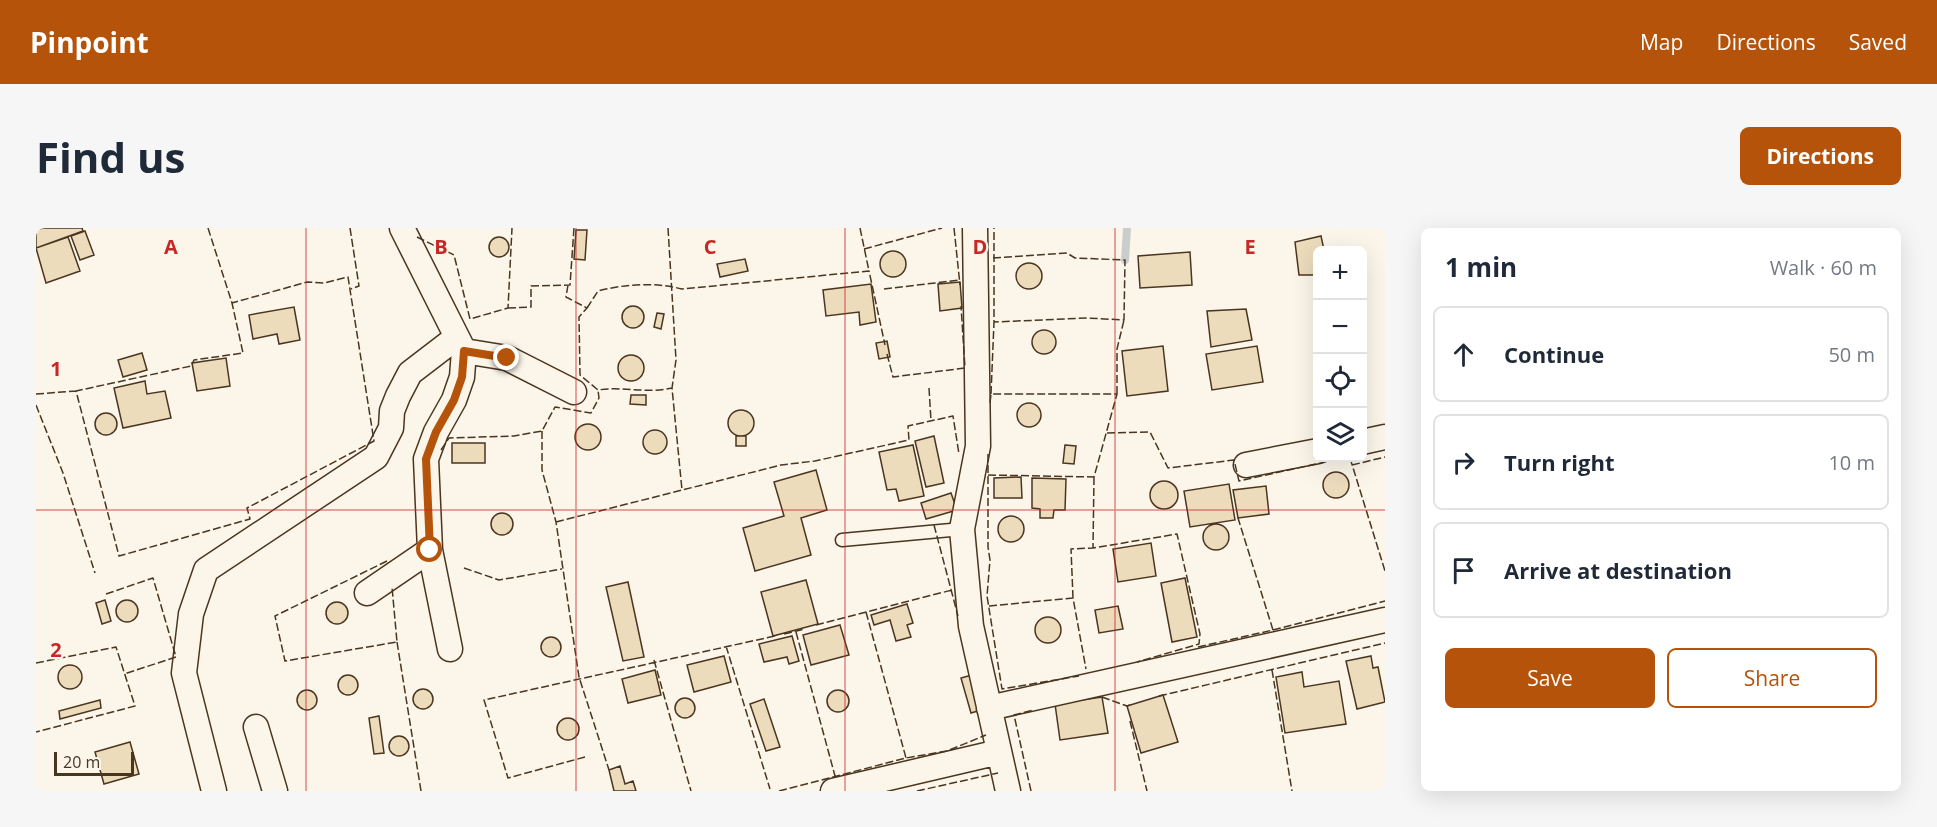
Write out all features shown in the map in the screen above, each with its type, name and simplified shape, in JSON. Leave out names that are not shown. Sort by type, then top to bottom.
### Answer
[{"type":"street","points":[[402,228],[460,344],[462,377],[454,400],[436,432],[426,459],[430,550],[450,649]]},
{"type":"street","points":[[975,228],[978,446],[962,530],[971,626],[1008,791]]},
{"type":"street","points":[[214,791],[184,673],[191,614],[206,570],[376,456],[391,428],[398,396],[411,373],[460,344],[507,358],[574,392]]},
{"type":"street","points":[[1367,441],[1385,437]]},
{"type":"street","points":[[1246,465],[1313,452]]},
{"type":"street","points":[[367,593],[430,550]]},
{"type":"street","points":[[989,708],[1385,620]]},
{"type":"street","points":[[256,727],[275,791]]},
{"type":"street","points":[[833,791],[999,752]]},
{"type":"lane","points":[[842,540],[962,530]]},
{"type":"building","points":[[82,228],[83,231],[36,248],[36,230]]},
{"type":"building","points":[[576,230],[587,230],[585,260],[574,259]]},
{"type":"building","points":[[85,231],[94,255],[80,260],[71,236]]},
{"type":"building","points":[[1321,236],[1323,246],[1313,246],[1313,275],[1299,275],[1295,242]]},
{"type":"building","points":[[68,237],[80,271],[46,283],[36,248]]},
{"type":"building","points":[[495,237],[503,237],[509,243],[509,251],[503,257],[495,257],[489,251],[489,243]]},
{"type":"building","points":[[893,251],[902,255],[906,264],[902,273],[893,277],[884,273],[880,264],[884,255]]},
{"type":"building","points":[[1190,252],[1192,285],[1140,288],[1138,256]]},
{"type":"building","points":[[745,259],[748,271],[720,277],[717,264]]},
{"type":"building","points":[[1029,263],[1038,267],[1042,276],[1038,285],[1029,289],[1020,285],[1016,276],[1020,267]]},
{"type":"building","points":[[960,282],[962,308],[940,311],[938,284]]},
{"type":"building","points":[[871,284],[876,322],[860,325],[859,312],[826,316],[823,290]]},
{"type":"building","points":[[633,306],[641,309],[644,317],[641,325],[633,328],[625,325],[622,317],[625,309]]},
{"type":"building","points":[[294,307],[300,340],[279,344],[277,334],[253,339],[249,315]]},
{"type":"building","points":[[1246,309],[1252,340],[1211,347],[1207,311]]},
{"type":"building","points":[[657,313],[664,314],[661,329],[654,327]]},
{"type":"building","points":[[1044,330],[1053,333],[1056,342],[1053,351],[1044,354],[1035,351],[1032,342],[1035,333]]},
{"type":"building","points":[[887,341],[890,357],[879,359],[876,343]]},
{"type":"building","points":[[1163,346],[1168,391],[1127,396],[1122,351]]},
{"type":"building","points":[[1257,346],[1263,382],[1212,390],[1206,354]]},
{"type":"building","points":[[142,353],[147,370],[123,377],[118,360]]},
{"type":"building","points":[[631,355],[640,359],[644,368],[640,377],[631,381],[622,377],[618,368],[622,359]]},
{"type":"building","points":[[226,358],[230,386],[197,391],[192,363]]},
{"type":"building","points":[[145,381],[147,394],[165,391],[171,418],[123,428],[114,388]]},
{"type":"building","points":[[631,395],[646,395],[646,405],[630,404]]},
{"type":"building","points":[[1029,403],[1038,406],[1041,415],[1038,424],[1029,427],[1020,424],[1017,415],[1020,406]]},
{"type":"building","points":[[741,410],[750,414],[754,423],[750,432],[741,436],[732,432],[728,423],[732,414]]},
{"type":"building","points":[[106,413],[114,416],[117,424],[114,432],[106,435],[98,432],[95,424],[98,416]]},
{"type":"building","points":[[588,424],[597,428],[601,437],[597,446],[588,450],[579,446],[575,437],[579,428]]},
{"type":"building","points":[[655,430],[660,431],[666,437],[666,447],[660,453],[655,454],[650,453],[644,447],[643,442],[644,437],[650,431]]},
{"type":"building","points":[[736,436],[746,436],[746,446],[736,446]]},
{"type":"building","points":[[934,436],[944,483],[926,487],[915,441]]},
{"type":"building","points":[[452,443],[485,443],[485,463],[452,463]]},
{"type":"building","points":[[913,445],[924,496],[899,501],[896,489],[887,490],[879,452]]},
{"type":"building","points":[[1065,445],[1076,446],[1074,464],[1063,463]]},
{"type":"building","points":[[816,470],[827,510],[801,518],[811,555],[755,571],[743,528],[784,516],[774,482]]},
{"type":"building","points":[[1336,472],[1345,476],[1349,485],[1345,494],[1336,498],[1327,494],[1323,485],[1327,476]]},
{"type":"building","points":[[1021,477],[1022,498],[994,498],[994,478]]},
{"type":"building","points":[[1032,478],[1066,479],[1065,510],[1054,510],[1053,518],[1040,518],[1040,509],[1032,508]]},
{"type":"building","points":[[1164,481],[1174,485],[1178,495],[1174,505],[1164,509],[1154,505],[1150,495],[1154,485]]},
{"type":"building","points":[[1229,484],[1235,520],[1190,527],[1184,491]]},
{"type":"building","points":[[1266,486],[1269,514],[1238,518],[1233,490]]},
{"type":"building","points":[[951,493],[957,510],[926,519],[921,503]]},
{"type":"building","points":[[498,513],[506,513],[513,520],[513,528],[506,535],[498,535],[491,528],[491,520]]},
{"type":"building","points":[[1011,516],[1020,520],[1024,529],[1020,538],[1011,542],[1002,538],[998,529],[1002,520]]},
{"type":"building","points":[[1216,524],[1225,528],[1229,537],[1225,546],[1216,550],[1207,546],[1203,537],[1207,528]]},
{"type":"building","points":[[1151,543],[1156,576],[1118,582],[1113,549]]},
{"type":"building","points":[[1185,578],[1197,637],[1172,642],[1161,583]]},
{"type":"building","points":[[806,580],[818,624],[773,636],[761,592]]},
{"type":"building","points":[[628,582],[644,657],[623,661],[606,587]]},
{"type":"building","points":[[105,600],[111,621],[102,624],[96,603]]},
{"type":"building","points":[[127,600],[135,603],[138,611],[135,619],[127,622],[119,619],[116,611],[119,603]]},
{"type":"building","points":[[333,602],[341,602],[348,609],[348,617],[341,624],[333,624],[326,617],[326,609]]},
{"type":"building","points":[[907,604],[913,623],[907,625],[911,637],[896,641],[890,620],[874,625],[871,615]]},
{"type":"building","points":[[1118,606],[1123,629],[1099,633],[1095,610]]},
{"type":"building","points":[[1048,617],[1057,621],[1061,630],[1057,639],[1048,643],[1039,639],[1035,630],[1039,621]]},
{"type":"building","points":[[840,625],[849,655],[811,665],[803,635]]},
{"type":"building","points":[[792,636],[799,661],[789,664],[787,657],[764,662],[759,644]]},
{"type":"building","points":[[551,637],[558,640],[561,647],[558,654],[551,657],[544,654],[541,647],[544,640]]},
{"type":"building","points":[[724,656],[731,682],[694,692],[687,665]]},
{"type":"building","points":[[1371,656],[1373,668],[1378,667],[1385,702],[1357,709],[1346,661]]},
{"type":"building","points":[[70,665],[75,666],[81,672],[81,682],[75,688],[70,689],[65,688],[59,682],[58,677],[59,672],[65,666]]},
{"type":"building","points":[[655,670],[661,695],[628,703],[622,679]]},
{"type":"building","points":[[1302,672],[1304,687],[1339,681],[1346,724],[1285,733],[1276,677]]},
{"type":"building","points":[[344,675],[352,675],[358,681],[358,689],[352,695],[344,695],[338,689],[338,681]]},
{"type":"building","points":[[972,675],[981,710],[971,713],[961,678]]},
{"type":"building","points":[[419,689],[427,689],[433,695],[433,703],[427,709],[419,709],[413,703],[413,695]]},
{"type":"building","points":[[303,690],[311,690],[317,696],[317,704],[311,710],[303,710],[297,704],[297,696]]},
{"type":"building","points":[[838,690],[846,693],[849,701],[846,709],[838,712],[830,709],[827,701],[830,693]]},
{"type":"building","points":[[1163,695],[1178,742],[1141,753],[1127,706]]},
{"type":"building","points":[[1102,697],[1108,733],[1060,740],[1055,704]]},
{"type":"building","points":[[685,698],[692,701],[695,708],[692,715],[685,718],[678,715],[675,708],[678,701]]},
{"type":"building","points":[[764,699],[780,747],[766,751],[750,704]]},
{"type":"building","points":[[100,700],[101,708],[60,719],[59,711]]},
{"type":"building","points":[[379,716],[384,753],[374,754],[369,718]]},
{"type":"building","points":[[568,718],[576,721],[579,729],[576,737],[568,740],[560,737],[557,729],[560,721]]},
{"type":"building","points":[[399,736],[406,739],[409,746],[406,753],[399,756],[392,753],[389,746],[392,739]]},
{"type":"building","points":[[130,742],[139,774],[104,784],[95,752]]},
{"type":"building","points":[[620,766],[625,784],[633,781],[636,791],[614,791],[609,770]]},
{"type":"waterway","points":[[1125,260],[1127,228]]},
{"type":"fence","points":[[208,228],[232,303],[243,353],[194,360],[191,366],[76,391],[119,556],[250,519],[247,508],[374,441],[348,277],[324,283],[307,282],[232,303]]},
{"type":"fence","points":[[350,228],[359,286],[351,289]]},
{"type":"fence","points":[[417,237],[454,255],[470,319],[508,308],[512,228]]},
{"type":"fence","points":[[508,308],[531,307],[531,286],[570,285],[574,228]]},
{"type":"fence","points":[[668,228],[676,360],[672,388],[682,490]]},
{"type":"fence","points":[[860,228],[869,271]]},
{"type":"fence","points":[[864,249],[942,228]]},
{"type":"fence","points":[[954,228],[960,285]]},
{"type":"fence","points":[[991,394],[994,228]]},
{"type":"fence","points":[[993,258],[1067,253],[1075,258],[1125,260],[1124,320],[1087,318],[994,322]]},
{"type":"fence","points":[[587,308],[598,291],[619,287],[651,285],[682,289],[869,271],[885,345]]},
{"type":"fence","points":[[884,289],[960,280]]},
{"type":"fence","points":[[568,285],[566,297],[587,308],[579,317],[580,375],[598,390],[672,388]]},
{"type":"fence","points":[[887,354],[893,377],[965,368],[961,306]]},
{"type":"fence","points":[[1117,394],[1117,349],[1124,320]]},
{"type":"fence","points":[[929,388],[931,421]]},
{"type":"fence","points":[[441,450],[449,438],[514,436],[542,431],[555,407],[591,413],[599,398],[598,390]]},
{"type":"fence","points":[[36,394],[76,391]]},
{"type":"fence","points":[[988,475],[1094,477],[1117,394],[991,394],[990,403]]},
{"type":"fence","points":[[36,405],[63,473],[95,573]]},
{"type":"fence","points":[[556,522],[781,465],[815,461],[909,440],[908,426],[953,416],[959,454]]},
{"type":"fence","points":[[542,431],[542,470],[556,522],[579,677],[609,770]]},
{"type":"fence","points":[[1107,433],[1150,432],[1168,468],[1234,460],[1239,481],[1325,462]]},
{"type":"fence","points":[[988,454],[990,560],[987,596],[1002,689],[1079,676]]},
{"type":"fence","points":[[1352,465],[1385,457]]},
{"type":"fence","points":[[1351,462],[1385,571]]},
{"type":"fence","points":[[1094,477],[1093,548],[1177,534],[1200,634],[1199,644],[1137,662]]},
{"type":"fence","points":[[1198,647],[1273,630],[1238,518]]},
{"type":"fence","points":[[934,525],[958,616]]},
{"type":"fence","points":[[1073,598],[1071,549],[1093,548]]},
{"type":"fence","points":[[387,561],[275,616],[285,661],[397,642],[392,587]]},
{"type":"fence","points":[[464,568],[499,580],[562,569]]},
{"type":"fence","points":[[106,594],[153,578],[176,657],[124,674]]},
{"type":"fence","points":[[816,625],[952,590]]},
{"type":"fence","points":[[989,606],[1073,598],[1086,669]]},
{"type":"fence","points":[[1273,630],[1385,601]]},
{"type":"fence","points":[[866,612],[906,758]]},
{"type":"fence","points":[[784,634],[805,629]]},
{"type":"fence","points":[[796,632],[835,776]]},
{"type":"fence","points":[[585,757],[508,778],[484,700],[775,636]]},
{"type":"fence","points":[[397,642],[421,791]]},
{"type":"fence","points":[[1159,696],[1385,643]]},
{"type":"fence","points":[[726,646],[770,789]]},
{"type":"fence","points":[[36,663],[116,647],[135,706],[36,732]]},
{"type":"fence","points":[[654,660],[691,791]]},
{"type":"fence","points":[[1272,670],[1292,791]]},
{"type":"fence","points":[[1102,697],[1130,705]]},
{"type":"fence","points":[[1031,791],[1014,715],[1033,710]]},
{"type":"fence","points":[[1130,721],[1147,791]]},
{"type":"fence","points":[[779,791],[906,758],[947,751],[986,735]]},
{"type":"fence","points":[[917,791],[998,773]]},
{"type":"route","points":[[430,550],[426,459],[436,432],[454,400],[462,377],[464,351],[507,358]]}]
